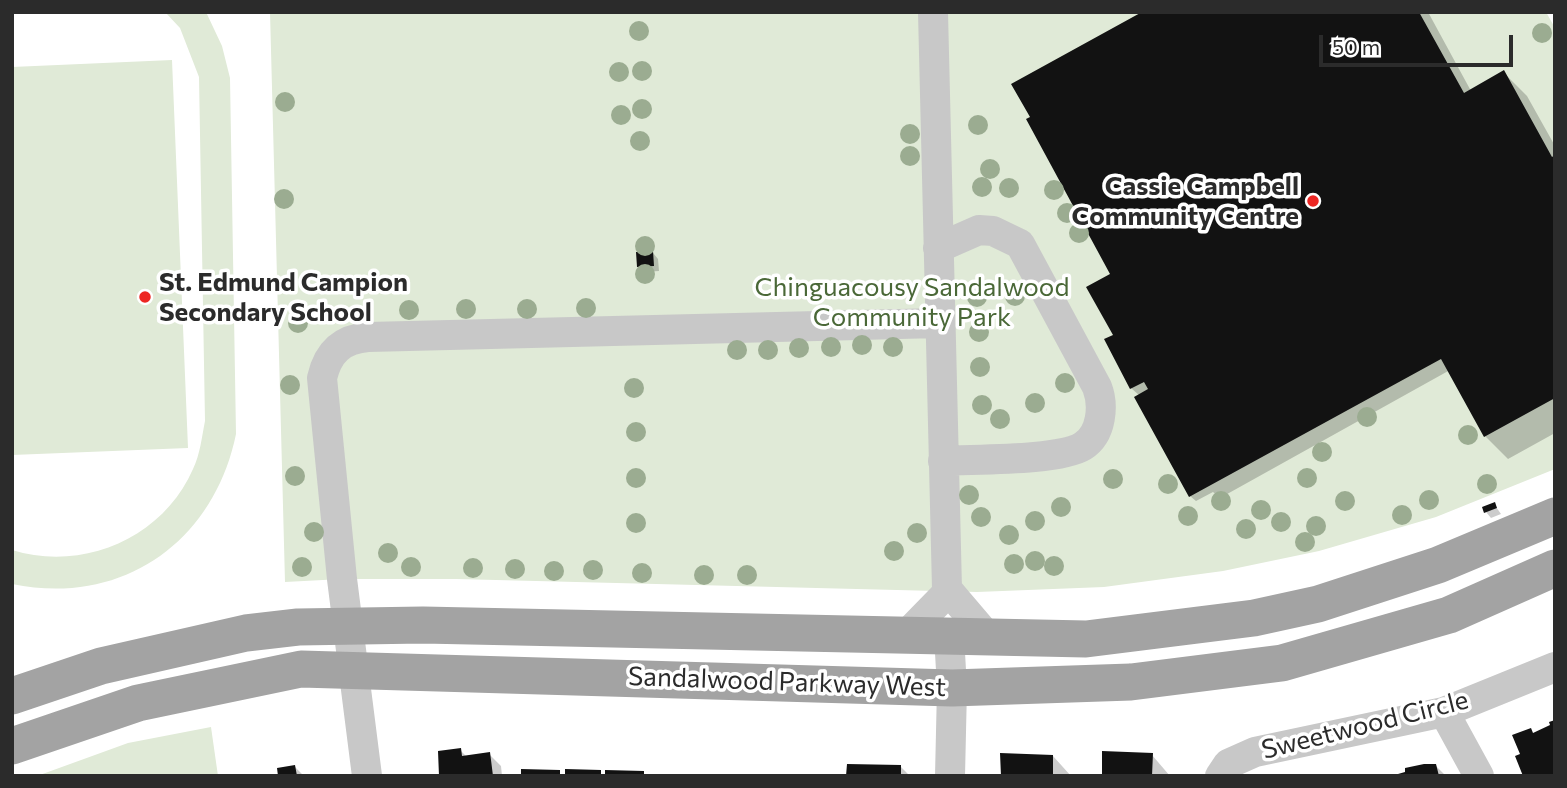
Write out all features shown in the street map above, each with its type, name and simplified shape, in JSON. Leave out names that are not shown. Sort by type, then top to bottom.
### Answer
[{"type":"main road","name":"Sandalwood Parkway West","points":[[12,696],[101,666],[246,633],[348,624],[1086,639],[1254,618],[1318,604],[1438,565],[1555,516]]},
{"type":"main road","name":"Sandalwood Parkway West","points":[[12,746],[138,703],[301,669],[952,688],[1131,682],[1282,663],[1449,615],[1555,568]]},
{"type":"street","points":[[933,12],[948,592],[987,636]]},
{"type":"street","points":[[938,248],[979,230],[993,230],[1020,244],[1097,387],[1101,406],[1093,437],[1079,448],[1060,454],[943,461]]},
{"type":"street","points":[[367,776],[321,378],[332,352],[342,344],[368,337],[940,323]]},
{"type":"street","points":[[907,634],[948,592]]},
{"type":"street","points":[[949,635],[952,688],[950,776]]},
{"type":"street","name":"Sweetwood Circle","points":[[1220,776],[1228,764],[1255,751],[1444,712],[1555,667]]},
{"type":"street","points":[[1444,712],[1479,776]]},
{"type":"green space","points":[[165,12],[206,12],[222,46],[230,78],[236,434],[225,472],[207,506],[184,535],[157,558],[125,575],[90,585],[52,589],[12,584],[12,550],[39,556],[66,556],[93,552],[118,544],[141,531],[162,514],[180,493],[199,452],[205,421],[199,77],[180,28]]},
{"type":"green space","name":"Chinguacousy Sandalwood Community Park","points":[[270,12],[1546,12],[1555,28],[1555,469],[1436,517],[1319,551],[1223,571],[1104,587],[977,592],[456,579],[285,582]]},
{"type":"green space","points":[[172,60],[188,448],[12,455],[12,67]]},
{"type":"green space","points":[[211,727],[218,776],[37,776],[128,743]]},
{"type":"building","name":"Cassie Campbell Community Centre","points":[[1142,12],[1419,12],[1464,93],[1504,70],[1552,157],[1555,155],[1555,398],[1484,437],[1441,359],[1189,497],[1134,397],[1148,389],[1144,382],[1130,389],[1104,339],[1113,335],[1086,287],[1110,274],[1026,119],[1030,117],[1011,84]]},
{"type":"building","points":[[653,251],[654,266],[637,267],[636,252]]},
{"type":"building","points":[[1495,502],[1497,508],[1484,513],[1482,507]]},
{"type":"building","points":[[1555,720],[1555,776],[1523,776],[1515,756],[1520,754],[1512,735],[1531,728],[1533,733]]},
{"type":"building","points":[[461,748],[462,756],[490,752],[493,776],[439,776],[438,751]]},
{"type":"building","points":[[1102,751],[1153,753],[1152,776],[1102,776]]},
{"type":"building","points":[[1000,753],[1053,755],[1053,776],[1001,776]]},
{"type":"building","points":[[847,764],[901,765],[901,776],[846,776]]},
{"type":"building","points":[[1436,764],[1439,776],[1391,776],[1405,772],[1405,768]]},
{"type":"building","points":[[295,765],[297,776],[278,776],[277,768]]},
{"type":"building","points":[[521,769],[560,770],[560,776],[521,776]]},
{"type":"building","points":[[565,769],[601,770],[601,776],[565,776]]},
{"type":"building","points":[[605,770],[644,771],[644,776],[605,776]]},
{"type":"place","name":"Cassie Campbell Community Centre","points":[[1313,201]]},
{"type":"place","name":"St. Edmund Campion Secondary School","points":[[145,297]]}]
